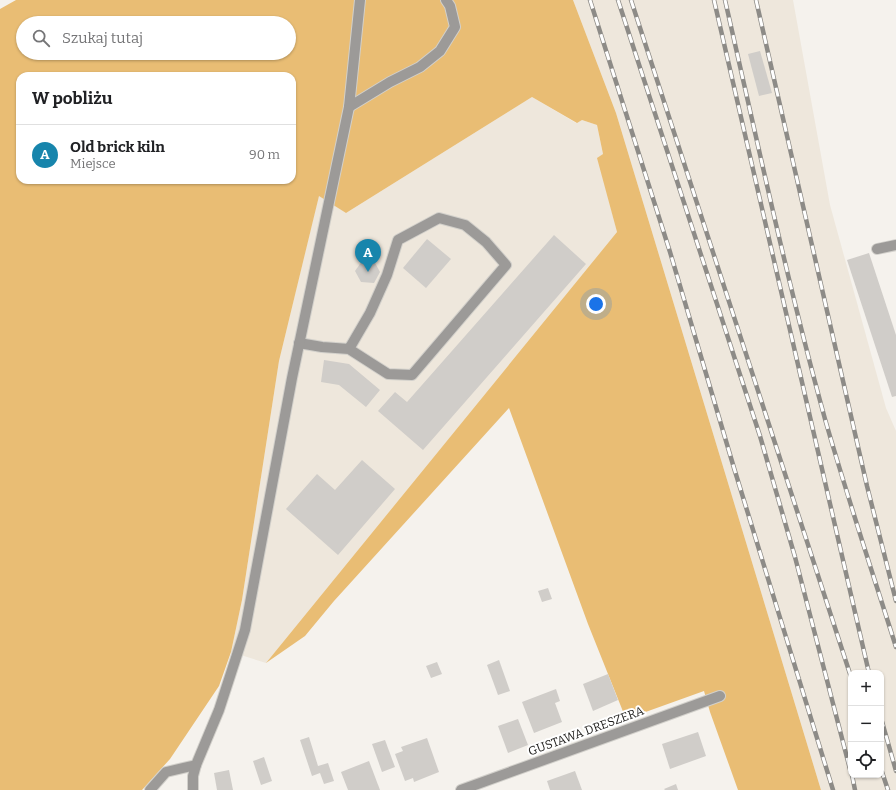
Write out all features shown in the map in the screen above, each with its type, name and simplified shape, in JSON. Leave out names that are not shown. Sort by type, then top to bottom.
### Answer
[{"type":"street","points":[[193,790],[193,776],[196,765],[219,710],[245,630],[299,343],[349,108],[360,0]]},
{"type":"street","points":[[349,108],[390,82],[420,67],[440,51],[455,27],[450,6],[446,0]]},
{"type":"street","points":[[299,343],[322,347],[349,349],[388,374],[412,375],[506,265],[486,242],[465,225],[439,218],[416,230],[398,240],[381,288],[370,313],[349,349]]},
{"type":"street","points":[[877,249],[896,245]]},
{"type":"street","name":"GUSTAWA DRESZERA","points":[[461,790],[720,696]]},
{"type":"street","points":[[150,790],[166,772],[196,765]]},
{"type":"shaded area","points":[[16,0],[573,0],[616,113],[821,790],[738,790],[704,691],[626,719],[588,624],[509,408],[334,601],[305,636],[266,663],[617,232],[597,158],[603,154],[597,125],[582,120],[577,123],[532,97],[346,213],[319,196],[279,361],[242,600],[231,652],[219,686],[170,759],[142,790],[0,790],[0,9]]},
{"type":"shaded area","points":[[573,0],[793,0],[830,205],[886,408],[896,431],[896,790],[821,790],[616,113]]},
{"type":"shaded area","points":[[532,97],[576,123],[582,120],[597,125],[603,154],[598,158],[617,232],[266,663],[231,652],[242,600],[279,361],[319,195],[346,213]]},
{"type":"building","points":[[760,51],[772,93],[759,96],[748,54]]},
{"type":"building","points":[[554,235],[586,264],[423,450],[378,411],[395,392],[407,402]]},
{"type":"building","points":[[427,239],[451,259],[426,288],[403,268]]},
{"type":"building","points":[[869,253],[896,335],[896,396],[892,397],[847,260]]},
{"type":"building","points":[[362,261],[374,261],[380,272],[374,283],[361,282],[355,271]]},
{"type":"building","points":[[324,360],[349,364],[380,390],[366,407],[339,385],[321,382]]},
{"type":"building","points":[[362,460],[395,489],[338,555],[286,509],[317,474],[335,490]]},
{"type":"building","points":[[548,588],[552,599],[542,602],[538,591]]},
{"type":"building","points":[[499,660],[510,691],[498,695],[487,665]]},
{"type":"building","points":[[437,662],[442,674],[431,678],[426,666]]},
{"type":"building","points":[[608,674],[618,700],[593,711],[583,684]]},
{"type":"building","points":[[556,689],[560,701],[555,703],[562,722],[534,733],[522,702]]},
{"type":"building","points":[[518,719],[528,745],[508,753],[498,726]]},
{"type":"building","points":[[698,732],[706,756],[670,769],[662,744]]},
{"type":"building","points":[[309,737],[318,766],[328,763],[334,781],[324,784],[320,773],[312,776],[300,740]]},
{"type":"building","points":[[427,738],[439,772],[414,782],[413,778],[405,781],[395,754],[403,751],[401,747]]},
{"type":"building","points":[[385,740],[395,767],[382,772],[372,744]]},
{"type":"building","points":[[264,757],[272,781],[261,785],[253,761]]},
{"type":"building","points":[[369,761],[380,790],[348,790],[341,772]]},
{"type":"building","points":[[229,770],[233,790],[217,790],[214,773]]},
{"type":"building","points":[[575,771],[582,790],[550,790],[547,781]]},
{"type":"building","points":[[676,784],[678,790],[664,789]]},
{"type":"railway","points":[[590,0],[670,252],[734,468],[833,790]]},
{"type":"railway","points":[[618,0],[760,436],[795,557],[848,761]]},
{"type":"railway","points":[[631,0],[849,670]]},
{"type":"railway","points":[[714,0],[868,670]]},
{"type":"railway","points":[[725,0],[811,367],[842,476],[896,647]]},
{"type":"railway","points":[[756,0],[867,486],[896,601]]},
{"type":"railway","points":[[884,729],[896,771]]},
{"type":"railway","points":[[853,778],[855,790]]},
{"type":"railway","points":[[884,778],[888,790]]},
{"type":"place","name":"Old brick kiln","points":[[368,272]]}]
